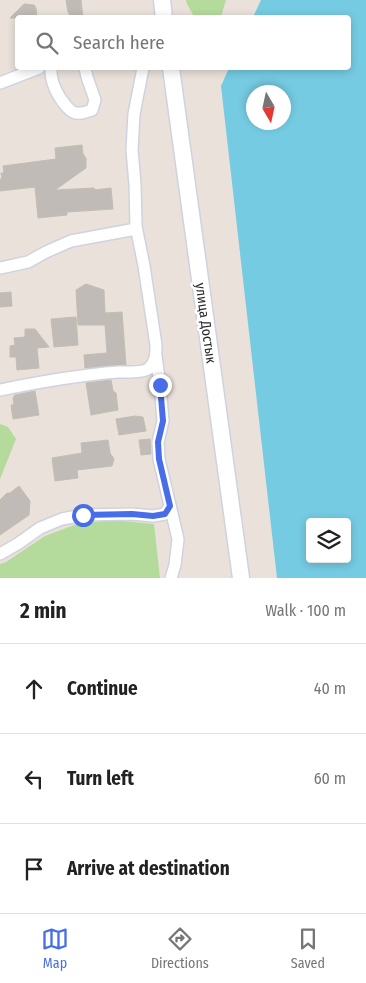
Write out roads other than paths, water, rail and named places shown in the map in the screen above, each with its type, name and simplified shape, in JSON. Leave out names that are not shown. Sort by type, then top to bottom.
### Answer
[{"type":"main road","points":[[162,0],[164,15]]},
{"type":"main road","name":"улица Достык","points":[[171,70],[241,578]]},
{"type":"street","points":[[0,83],[34,70]]},
{"type":"street","points":[[51,70],[55,89],[62,101],[72,112],[82,113],[92,110],[95,100],[85,70]]},
{"type":"street","points":[[143,70],[134,114],[132,150],[136,228],[144,266],[160,385],[163,421],[158,442],[159,459],[178,539],[172,578]]},
{"type":"street","points":[[0,268],[28,262],[71,241],[136,228]]},
{"type":"street","points":[[0,390],[100,373],[146,370],[156,356]]},
{"type":"street","points":[[0,554],[20,543],[40,528],[62,519],[83,515],[132,514],[153,516],[165,514],[170,506]]},
{"type":"water","points":[[261,0],[366,0],[366,578],[277,578],[221,86],[228,70],[351,70],[351,15],[254,15]]}]
